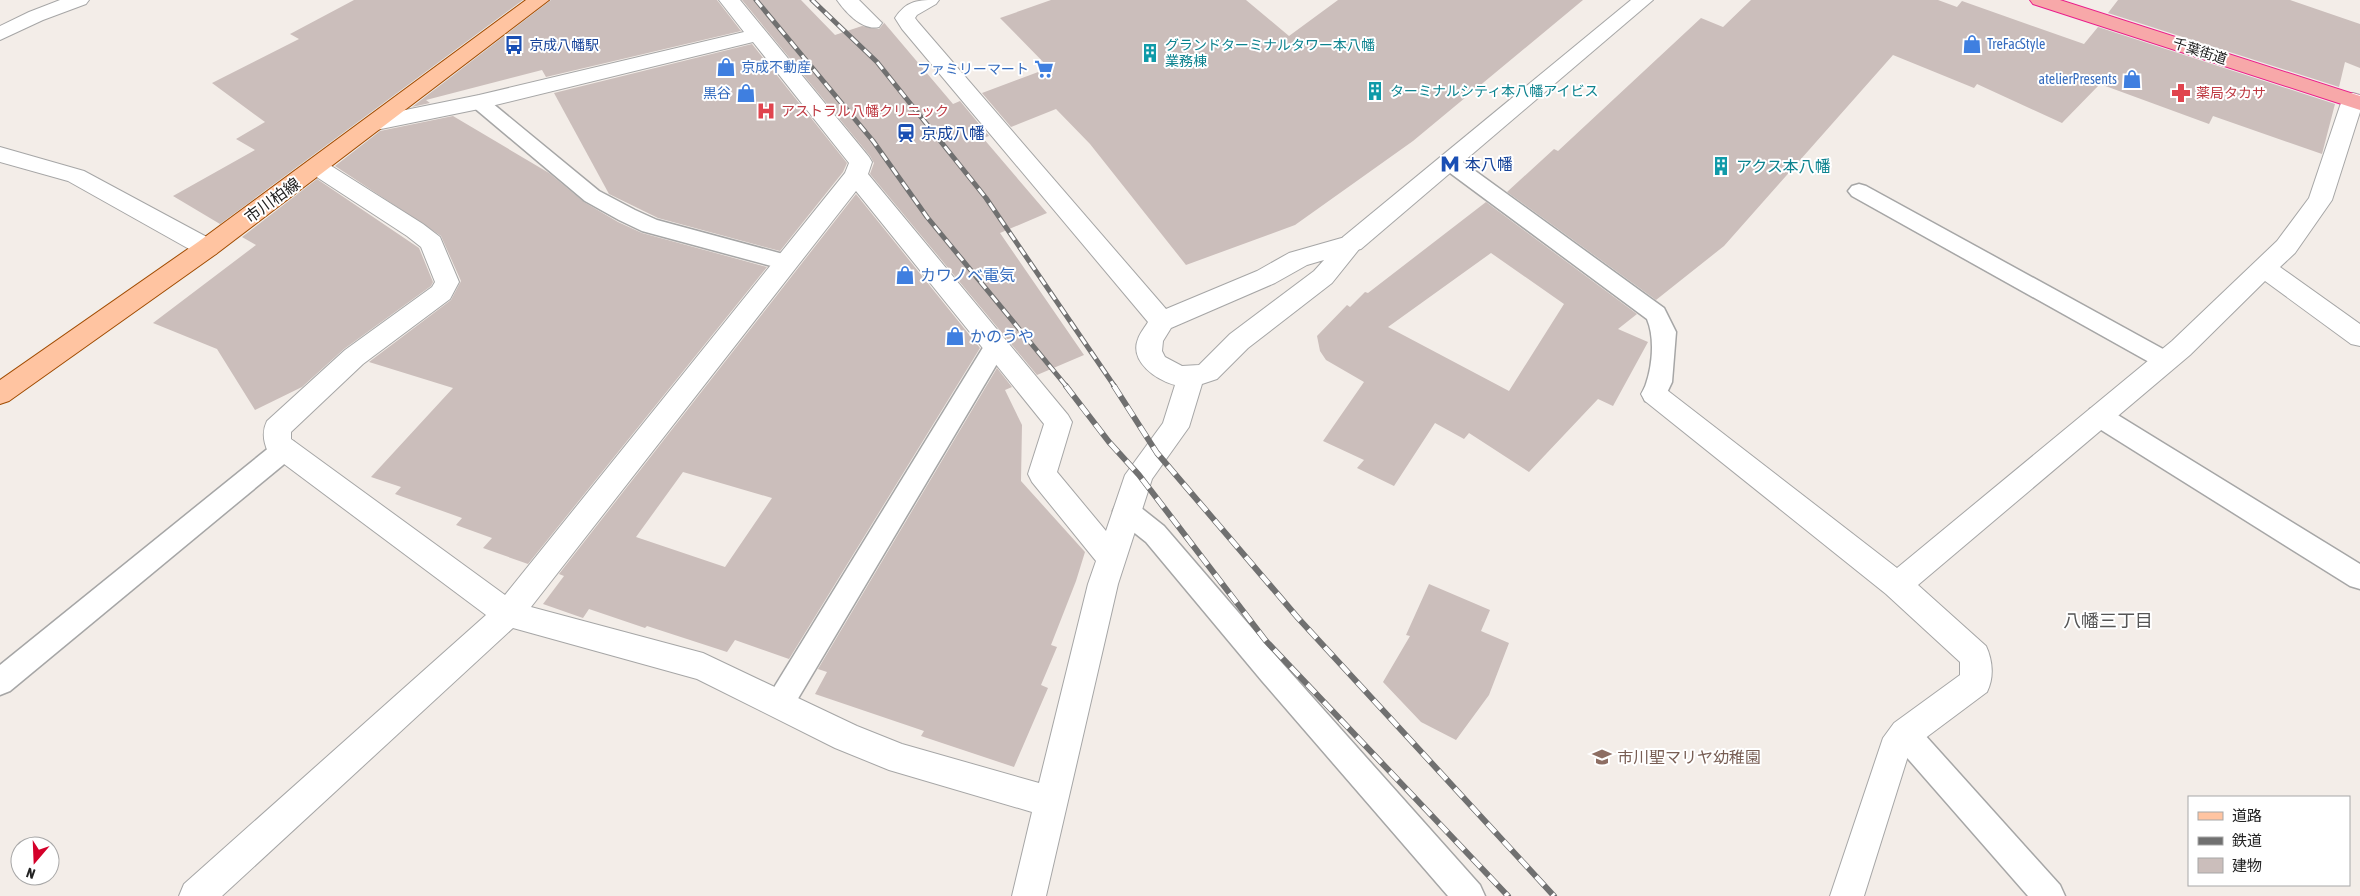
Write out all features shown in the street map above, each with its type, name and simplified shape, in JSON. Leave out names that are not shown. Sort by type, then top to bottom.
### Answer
[{"type":"highway","name":"千葉街道","points":[[2040,0],[2356,101]]},
{"type":"main road","name":"市川柏線","points":[[0,394],[317,168],[539,0]]},
{"type":"street","points":[[0,34],[36,16],[79,0]]},
{"type":"street","points":[[196,896],[508,614],[856,174],[861,162],[729,0]]},
{"type":"street","points":[[847,0],[872,22]]},
{"type":"street","points":[[929,0],[909,11],[905,18],[909,25],[1162,321]]},
{"type":"street","points":[[1352,243],[1298,260],[1266,277],[1162,321],[1150,340],[1149,351],[1156,364],[1177,376],[1191,377],[1208,372],[1239,341],[1323,278],[1352,243],[1642,0]]},
{"type":"street","points":[[376,123],[479,102],[758,35]]},
{"type":"street","points":[[1897,584],[2166,360],[2286,246],[2320,200],[2356,101]]},
{"type":"street","points":[[0,154],[76,176],[207,248]]},
{"type":"street","points":[[317,168],[415,230],[432,243],[447,282],[441,293],[354,357],[277,428],[278,444],[508,614],[703,667],[780,703],[846,737],[900,758],[1052,802]]},
{"type":"street","points":[[856,174],[1058,422],[1042,474],[1112,559]]},
{"type":"street","points":[[2264,268],[2360,336]]},
{"type":"street","points":[[1028,896],[1103,584],[1139,475],[1175,427],[1191,377]]},
{"type":"street","points":[[1654,394],[1897,584],[1975,656],[1976,682],[1905,734],[1894,749],[1847,896]]},
{"type":"lane","points":[[479,102],[592,196],[628,216],[650,226],[786,262]]},
{"type":"lane","points":[[1449,162],[1656,314],[1664,332],[1660,382],[1654,394]]},
{"type":"lane","points":[[1859,191],[2166,360]]},
{"type":"lane","points":[[780,703],[995,347]]},
{"type":"lane","points":[[2099,416],[2360,578]]},
{"type":"lane","points":[[0,682],[285,449]]},
{"type":"lane","points":[[1126,511],[1155,534],[1272,672],[1469,896]]},
{"type":"lane","points":[[1905,734],[2049,896]]},
{"type":"building","points":[[354,0],[523,0],[220,224],[173,196],[255,150],[236,139],[265,122],[212,83],[299,39],[290,34]]},
{"type":"building","points":[[551,0],[717,0],[741,31],[546,77],[542,70],[426,100],[430,103],[412,107]]},
{"type":"building","points":[[742,0],[801,0],[835,35],[862,26],[879,29],[884,23],[881,19],[953,104],[960,101],[989,136],[983,138],[1047,213],[1000,233],[1084,355],[1037,375],[870,174],[874,163],[870,156]]},
{"type":"building","points":[[1051,0],[1246,0],[1289,36],[1338,0],[1583,0],[1413,141],[1295,225],[1186,265],[1090,144],[1056,109],[1011,127],[982,93],[1049,68],[1000,18]]},
{"type":"building","points":[[1751,0],[1938,0],[1957,7],[1962,1],[2084,44],[2098,27],[2335,104],[2322,154],[2213,116],[2209,124],[2100,84],[2062,123],[1977,84],[1974,88],[1893,55],[1724,246],[1656,300],[1507,192],[1554,149],[1558,151],[1701,18],[1723,27]]},
{"type":"building","points":[[2118,0],[2290,0],[2360,24],[2360,68],[2345,62],[2339,87],[2108,13]]},
{"type":"building","points":[[752,44],[847,163],[843,172],[780,251],[658,218],[609,194],[554,93]]},
{"type":"building","points":[[453,116],[549,173],[584,202],[618,222],[642,233],[767,267],[528,564],[483,548],[492,538],[456,525],[462,518],[395,494],[401,487],[371,477],[453,388],[369,362],[451,300],[461,281],[441,236],[335,166],[380,131]]},
{"type":"building","points":[[317,179],[419,248],[433,282],[431,286],[344,349],[302,387],[255,410],[217,349],[153,323],[256,245],[242,237]]},
{"type":"building","points":[[856,194],[980,348],[789,659],[735,640],[727,652],[589,609],[583,618],[543,604],[564,576],[559,574]],"holes":[[[683,472],[772,498],[725,567],[636,537]]]},
{"type":"building","points":[[1486,202],[1637,314],[1618,329],[1648,342],[1613,406],[1598,399],[1529,472],[1469,433],[1464,439],[1435,423],[1394,486],[1357,468],[1364,460],[1323,441],[1364,382],[1326,360],[1320,351],[1317,336],[1347,305],[1350,307],[1365,292],[1368,293]],"holes":[[[1491,253],[1564,304],[1509,391],[1388,327]]]},
{"type":"building","points":[[997,368],[1012,387],[1005,390],[1022,425],[1021,481],[1085,552],[1076,581],[1051,645],[1057,647],[1041,685],[1048,688],[1014,767],[921,736],[924,731],[815,694],[827,672],[818,669]]},
{"type":"building","points":[[1429,584],[1490,610],[1481,631],[1509,643],[1489,695],[1456,740],[1421,722],[1383,682],[1410,636],[1406,635]]},
{"type":"railway","points":[[756,0],[873,141],[927,217],[1067,387]]},
{"type":"railway","points":[[812,0],[877,62],[986,198],[1115,387]]},
{"type":"railway","points":[[1066,386],[1109,442],[1139,475],[1266,641],[1508,896]]},
{"type":"railway","points":[[1114,386],[1157,453],[1298,618],[1554,896]]},
{"type":"place","name":"TreFacStyle","points":[[1972,44]]},
{"type":"place","name":"京成八幡駅","points":[[514,45]]},
{"type":"place","name":"グランドターミナルタワー本八幡 業務棟","points":[[1150,53]]},
{"type":"place","name":"京成不動産","points":[[726,67]]},
{"type":"place","name":"ファミリーマート","points":[[1044,69]]},
{"type":"place","name":"atelierPresents","points":[[2132,79]]},
{"type":"place","name":"ターミナルシティ本八幡アイビス","points":[[1375,91]]},
{"type":"place","name":"黒谷","points":[[746,93]]},
{"type":"place","name":"薬局タカサ","points":[[2181,93]]},
{"type":"place","name":"アストラル八幡クリニック","points":[[766,111]]},
{"type":"place","name":"京成八幡","points":[[906,133]]},
{"type":"place","name":"本八幡","points":[[1450,164]]},
{"type":"place","name":"アクス本八幡","points":[[1721,166]]},
{"type":"place","name":"カワノベ電気","points":[[905,275]]},
{"type":"place","name":"かのうや","points":[[955,336]]},
{"type":"place","name":"市川聖マリヤ幼稚園","points":[[1602,757]]},
{"type":"district","name":"八幡三丁目","points":[[2108,620]]}]
